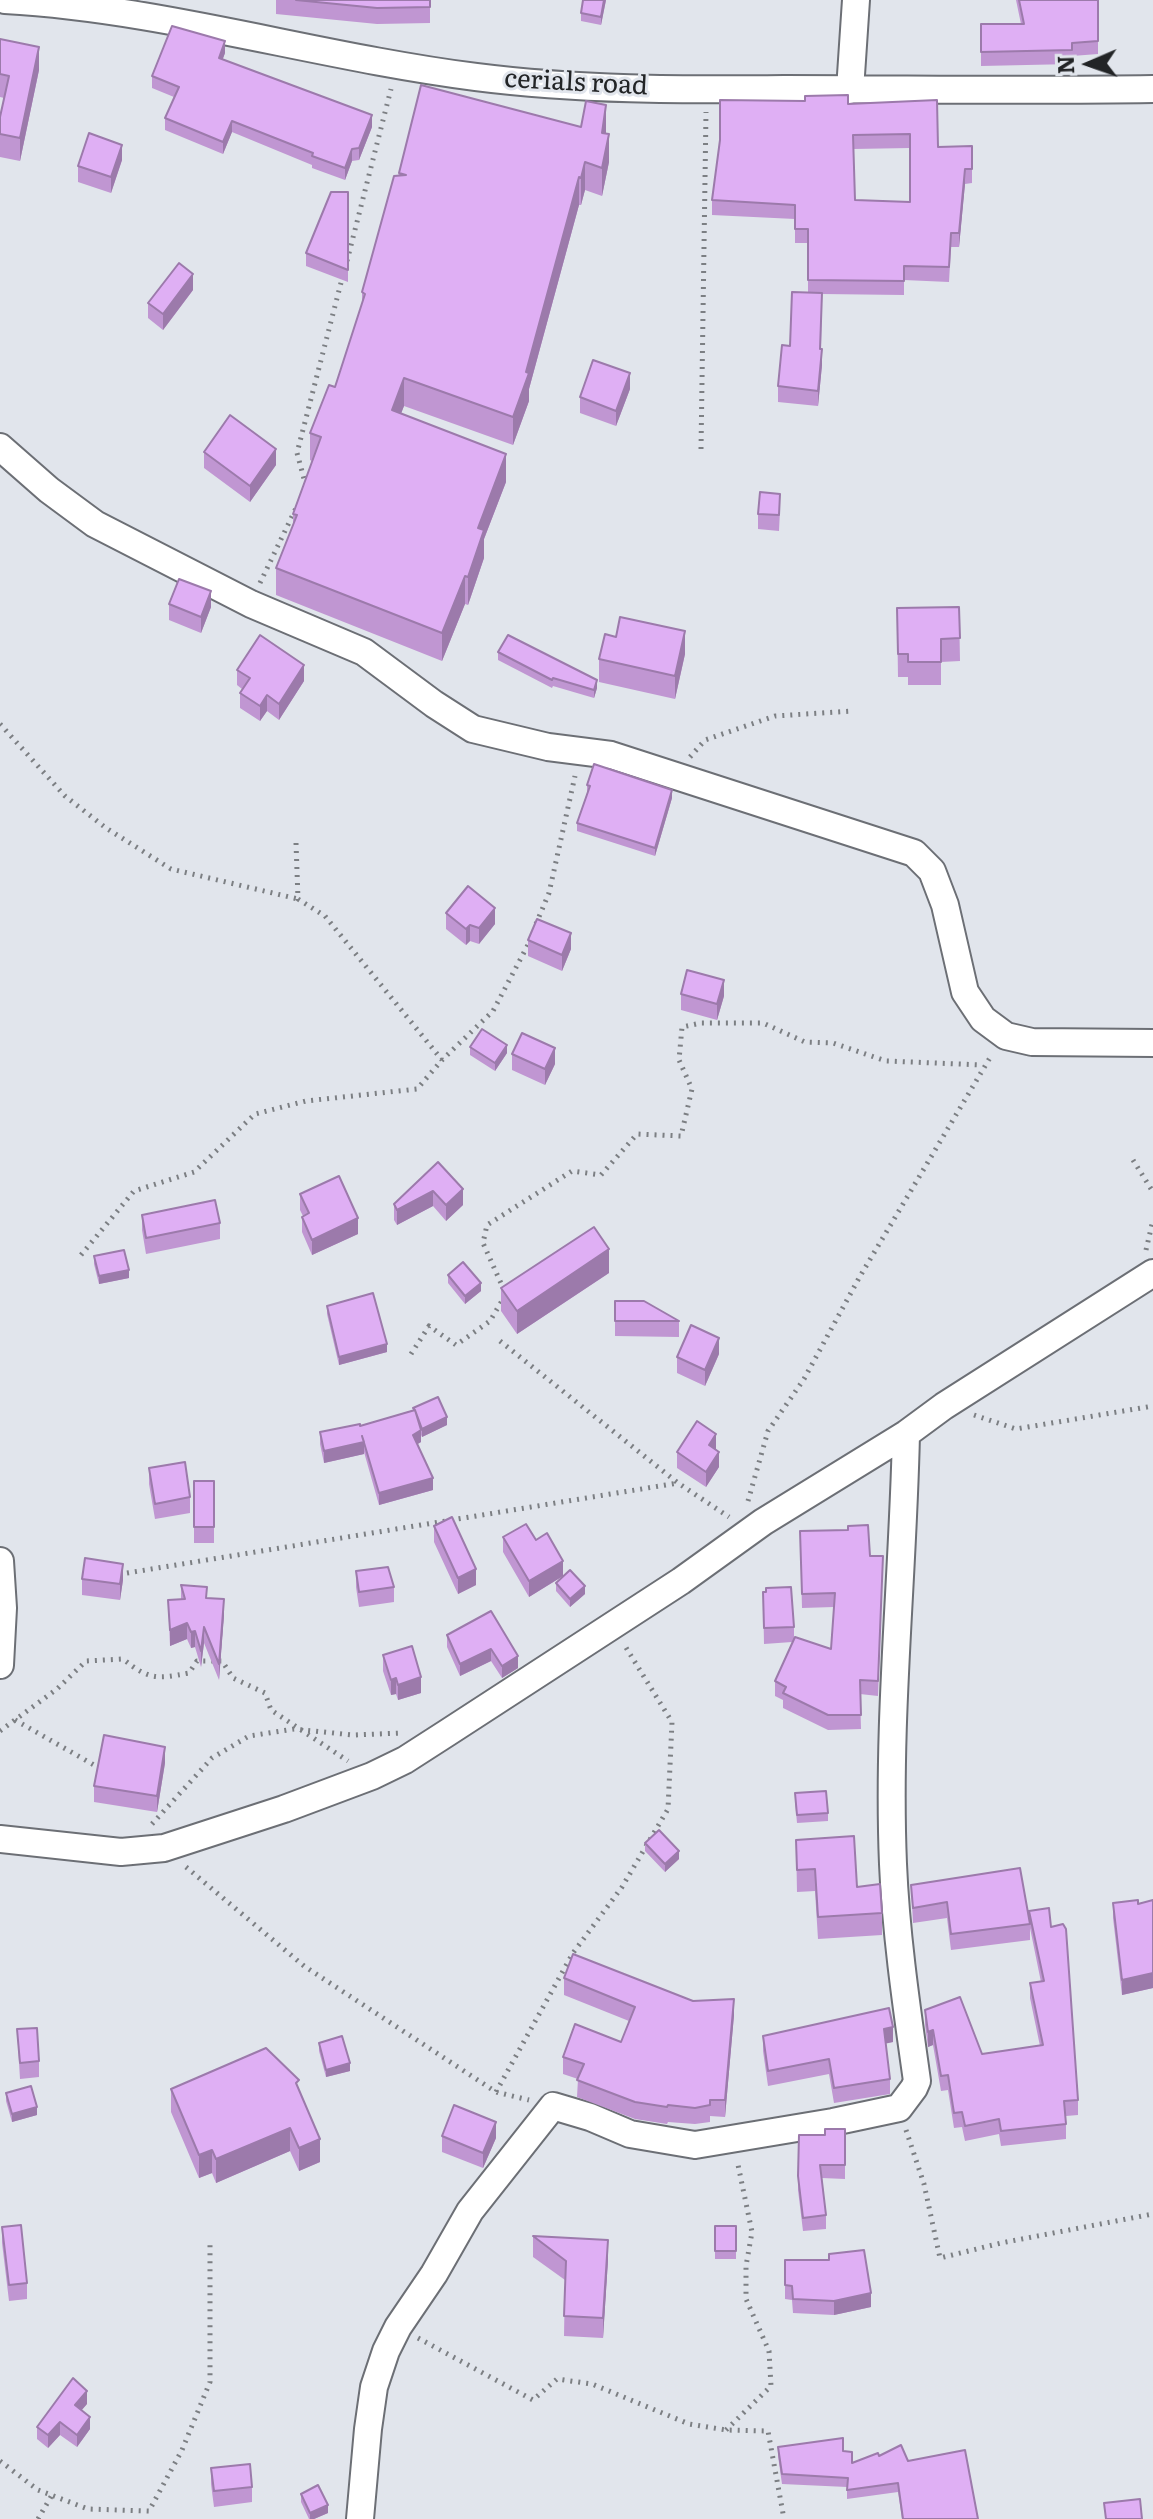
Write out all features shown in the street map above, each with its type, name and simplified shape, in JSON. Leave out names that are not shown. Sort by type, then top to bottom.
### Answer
[{"type":"street","name":"cerials road","points":[[5,0],[120,12],[397,65],[478,77],[706,91],[1153,89]]},
{"type":"street","points":[[850,90],[856,0]]},
{"type":"street","points":[[0,447],[49,490],[95,524],[251,604],[364,652],[473,729],[522,742],[611,755],[914,853],[932,871],[941,894],[965,992],[983,1019],[1006,1036],[1032,1042],[1153,1043]]},
{"type":"street","points":[[0,1839],[121,1852],[164,1848],[284,1809],[372,1776],[405,1760],[681,1581],[752,1524],[906,1434],[944,1406],[1153,1273]]},
{"type":"street","points":[[360,2519],[374,2387],[386,2351],[470,2211],[553,2106],[630,2134],[695,2145],[899,2108],[914,2088],[917,2081],[893,1866],[894,1671],[905,1504],[906,1434]]},
{"type":"street","points":[[0,1561],[3,1608],[0,1665]]},
{"type":"path","points":[[251,604],[306,486],[297,453],[397,65]]},
{"type":"path","points":[[701,449],[706,91]]},
{"type":"path","points":[[673,776],[705,740],[775,716],[853,711]]},
{"type":"path","points":[[0,724],[65,796],[106,828],[171,869],[298,899],[325,916],[442,1060]]},
{"type":"path","points":[[81,1255],[134,1191],[194,1172],[255,1114],[306,1101],[417,1089],[493,1011],[524,953],[549,893],[581,751]]},
{"type":"path","points":[[296,843],[298,899]]},
{"type":"path","points":[[411,1354],[429,1326],[456,1345],[490,1321],[506,1294],[483,1243],[487,1225],[572,1171],[601,1175],[637,1134],[681,1136],[692,1089],[679,1060],[682,1027],[701,1023],[763,1023],[805,1042],[833,1043],[886,1061],[982,1065]]},
{"type":"path","points":[[500,1341],[678,1483],[752,1524],[768,1431],[804,1379],[982,1065],[1006,1036]]},
{"type":"path","points":[[1133,1160],[1153,1192]]},
{"type":"path","points":[[944,1406],[1016,1429],[1153,1406]]},
{"type":"path","points":[[127,1573],[678,1483]]},
{"type":"path","points":[[496,2092],[573,1953],[622,1887],[668,1809],[672,1722],[612,1625]]},
{"type":"path","points":[[0,1731],[57,1689],[86,1661],[123,1659],[137,1670],[161,1679],[189,1673],[197,1661],[222,1661],[233,1678],[265,1693],[271,1710],[372,1776]]},
{"type":"path","points":[[14,1719],[94,1765]]},
{"type":"path","points":[[121,1852],[157,1820],[212,1758],[249,1736],[294,1729],[353,1735],[406,1732]]},
{"type":"path","points":[[164,1848],[304,1966],[496,2092],[553,2106]]},
{"type":"path","points":[[899,2108],[924,2184],[940,2258],[1153,2214]]},
{"type":"path","points":[[726,2430],[771,2386],[769,2351],[746,2299],[746,2266],[752,2232],[733,2140]]},
{"type":"path","points":[[0,2461],[38,2490],[88,2509],[149,2511],[182,2450],[210,2382],[210,2240]]},
{"type":"path","points":[[398,2327],[533,2400],[557,2379],[592,2384],[689,2424],[726,2430],[768,2431],[784,2519]]},
{"type":"path","points":[[38,2519],[52,2495]]},
{"type":"building","points":[[296,0],[430,0],[430,7],[377,8]]},
{"type":"building","points":[[583,0],[604,0],[601,17],[581,13]]},
{"type":"building","points":[[1019,0],[1098,0],[1098,41],[1072,43],[1072,50],[981,52],[981,24],[1024,24]]},
{"type":"building","points":[[172,26],[225,41],[219,58],[372,115],[359,148],[352,149],[345,168],[232,121],[223,142],[165,118],[179,87],[152,76]]},
{"type":"building","points":[[0,39],[39,47],[20,138],[0,134],[0,117],[9,76],[0,74]]},
{"type":"building","points":[[421,85],[581,127],[586,101],[606,105],[602,133],[609,134],[602,168],[585,162],[579,177],[526,372],[529,373],[513,417],[404,378],[392,410],[506,454],[478,528],[484,530],[468,577],[465,576],[442,633],[276,568],[297,515],[293,514],[321,437],[310,433],[329,385],[335,387],[365,294],[362,292],[394,176],[406,175],[399,173]]},
{"type":"building","points":[[848,95],[848,104],[937,100],[938,147],[972,146],[972,169],[965,169],[959,233],[951,233],[949,267],[904,266],[904,281],[808,280],[808,229],[795,229],[795,205],[712,200],[720,140],[720,100],[805,101],[805,96]],"holes":[[[910,134],[910,202],[855,200],[853,135]]]},
{"type":"building","points":[[89,133],[122,145],[111,177],[78,166]]},
{"type":"building","points":[[331,192],[348,192],[348,270],[306,253]]},
{"type":"building","points":[[179,263],[193,274],[163,314],[148,303]]},
{"type":"building","points":[[792,292],[822,293],[818,391],[778,386],[782,345],[790,346]]},
{"type":"building","points":[[593,360],[630,373],[616,411],[580,397]]},
{"type":"building","points":[[230,415],[276,449],[250,486],[204,452]]},
{"type":"building","points":[[760,492],[780,494],[779,515],[758,514]]},
{"type":"building","points":[[179,579],[211,591],[201,617],[169,604]]},
{"type":"building","points":[[959,607],[960,638],[941,639],[941,662],[908,662],[908,654],[898,654],[897,608]]},
{"type":"building","points":[[620,617],[685,631],[675,676],[599,659],[605,634],[616,637]]},
{"type":"building","points":[[260,635],[304,665],[279,704],[267,695],[260,706],[240,693],[250,678],[237,670]]},
{"type":"building","points":[[508,635],[597,680],[594,690],[552,680],[498,652]]},
{"type":"building","points":[[594,764],[672,790],[655,848],[577,823]]},
{"type":"building","points":[[468,886],[495,908],[479,928],[470,925],[466,929],[446,913]]},
{"type":"building","points":[[537,919],[571,933],[562,955],[528,940]]},
{"type":"building","points":[[687,970],[724,980],[717,1004],[681,994]]},
{"type":"building","points":[[482,1029],[507,1045],[495,1063],[470,1047]]},
{"type":"building","points":[[522,1033],[555,1048],[545,1069],[512,1054]]},
{"type":"building","points":[[438,1162],[463,1189],[446,1205],[433,1191],[397,1210],[394,1204]]},
{"type":"building","points":[[339,1176],[358,1218],[312,1240],[302,1217],[309,1213],[300,1194]]},
{"type":"building","points":[[215,1200],[220,1223],[146,1238],[142,1215]]},
{"type":"building","points":[[594,1227],[609,1249],[517,1311],[501,1288]]},
{"type":"building","points":[[124,1250],[129,1270],[99,1276],[94,1256]]},
{"type":"building","points":[[463,1262],[481,1283],[465,1296],[448,1275]]},
{"type":"building","points":[[373,1293],[387,1344],[339,1357],[327,1306]]},
{"type":"building","points":[[615,1301],[644,1301],[679,1321],[615,1321]]},
{"type":"building","points":[[691,1325],[719,1338],[705,1370],[677,1357]]},
{"type":"building","points":[[438,1397],[447,1417],[422,1429],[413,1408]]},
{"type":"building","points":[[415,1410],[421,1430],[413,1435],[433,1478],[379,1493],[364,1442],[324,1451],[320,1432],[360,1426]]},
{"type":"building","points":[[697,1421],[716,1434],[709,1445],[719,1452],[706,1472],[677,1452]]},
{"type":"building","points":[[185,1462],[190,1497],[155,1504],[149,1468]]},
{"type":"building","points":[[194,1481],[214,1481],[214,1527],[194,1527]]},
{"type":"building","points":[[452,1517],[476,1569],[458,1578],[434,1526]]},
{"type":"building","points":[[526,1524],[536,1540],[547,1533],[563,1561],[529,1581],[503,1537]]},
{"type":"building","points":[[868,1525],[870,1556],[883,1556],[878,1681],[860,1680],[861,1715],[828,1715],[783,1693],[786,1687],[775,1681],[795,1637],[831,1649],[835,1593],[802,1594],[800,1531],[848,1530],[848,1526]]},
{"type":"building","points":[[85,1558],[123,1564],[120,1584],[82,1579]]},
{"type":"building","points":[[388,1567],[394,1587],[359,1592],[356,1571]]},
{"type":"building","points":[[570,1570],[585,1586],[570,1599],[556,1583]]},
{"type":"building","points":[[181,1585],[207,1587],[206,1598],[224,1599],[219,1664],[204,1627],[201,1651],[195,1631],[191,1632],[187,1623],[170,1630],[168,1600],[185,1599]]},
{"type":"building","points":[[791,1587],[794,1627],[764,1628],[763,1592],[766,1588]]},
{"type":"building","points":[[491,1611],[518,1656],[502,1666],[491,1649],[460,1664],[447,1635]]},
{"type":"building","points":[[412,1646],[421,1677],[398,1685],[396,1678],[391,1680],[383,1655]]},
{"type":"building","points":[[104,1735],[165,1747],[157,1796],[94,1786]]},
{"type":"building","points":[[826,1791],[828,1813],[797,1815],[795,1793]]},
{"type":"building","points":[[659,1830],[679,1851],[665,1864],[645,1843]]},
{"type":"building","points":[[854,1836],[857,1887],[880,1884],[882,1913],[818,1917],[815,1869],[797,1870],[796,1840]]},
{"type":"building","points":[[1020,1868],[1030,1924],[951,1934],[947,1902],[913,1908],[911,1885]]},
{"type":"building","points":[[1138,1900],[1138,1904],[1153,1900],[1153,1973],[1122,1980],[1113,1903]]},
{"type":"building","points":[[1049,1908],[1051,1927],[1063,1924],[1066,1929],[1078,2100],[1064,2101],[1066,2124],[1001,2131],[999,2119],[965,2126],[962,2112],[954,2113],[948,2075],[941,2076],[933,2030],[928,2032],[925,2010],[960,1997],[982,2054],[1043,2045],[1030,1983],[1044,1981],[1029,1911]]},
{"type":"building","points":[[573,1954],[693,2001],[734,1999],[725,2100],[710,2100],[710,2105],[695,2108],[667,2107],[635,2102],[577,2080],[584,2064],[563,2057],[575,2024],[621,2042],[635,2007],[564,1978]]},
{"type":"building","points":[[889,2008],[893,2027],[884,2029],[890,2079],[834,2088],[829,2059],[768,2071],[763,2036]]},
{"type":"building","points":[[37,2028],[39,2061],[20,2063],[17,2029]]},
{"type":"building","points":[[342,2036],[350,2063],[326,2070],[319,2043]]},
{"type":"building","points":[[266,2048],[299,2080],[296,2083],[320,2139],[299,2148],[290,2128],[216,2159],[212,2150],[199,2155],[171,2089]]},
{"type":"building","points":[[31,2086],[37,2107],[12,2114],[6,2093]]},
{"type":"building","points":[[454,2105],[496,2122],[483,2153],[442,2136]]},
{"type":"building","points":[[825,2129],[845,2129],[845,2165],[820,2165],[826,2215],[803,2218],[798,2176],[799,2135],[825,2135]]},
{"type":"building","points":[[21,2225],[27,2283],[9,2285],[2,2227]]},
{"type":"building","points":[[715,2226],[736,2226],[736,2251],[715,2251]]},
{"type":"building","points":[[533,2236],[608,2240],[603,2318],[564,2316],[566,2261]]},
{"type":"building","points":[[864,2250],[871,2293],[834,2301],[793,2299],[792,2286],[785,2285],[785,2260],[829,2260],[829,2254]]},
{"type":"building","points":[[73,2378],[87,2391],[75,2405],[90,2417],[77,2435],[60,2422],[48,2435],[37,2427]]},
{"type":"building","points":[[843,2438],[843,2451],[852,2452],[852,2463],[878,2453],[879,2456],[901,2445],[908,2461],[965,2450],[978,2519],[903,2519],[898,2483],[847,2490],[848,2478],[782,2474],[778,2447]]},
{"type":"building","points":[[250,2464],[252,2487],[214,2491],[211,2468]]},
{"type":"building","points":[[318,2485],[328,2505],[310,2513],[301,2494]]},
{"type":"building","points":[[1140,2499],[1142,2519],[1106,2519],[1104,2503]]}]
